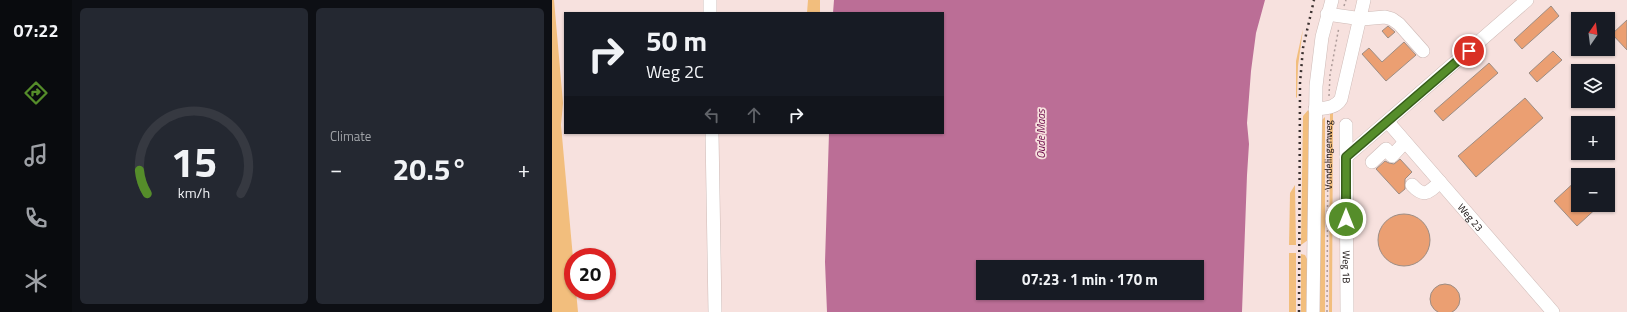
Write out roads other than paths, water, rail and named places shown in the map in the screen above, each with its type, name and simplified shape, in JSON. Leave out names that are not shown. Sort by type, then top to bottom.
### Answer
[{"type":"street","points":[[710,0],[710,12]]},
{"type":"street","name":"Vondelingenweg","points":[[1313,312],[1315,109],[1319,61],[1332,0]]},
{"type":"street","points":[[1315,109],[1329,107],[1338,103],[1341,99],[1364,0]]},
{"type":"street","points":[[1346,157],[1527,0]]},
{"type":"street","points":[[1328,14],[1359,19],[1389,18],[1395,20],[1423,51]]},
{"type":"street","name":"Weg 23","points":[[1388,122],[1553,312]]},
{"type":"street","name":"Weg 1B","points":[[1346,125],[1347,312]]},
{"type":"street","points":[[712,134],[715,312]]},
{"type":"street","points":[[1372,162],[1386,149],[1392,156],[1405,142]]},
{"type":"street","points":[[1412,185],[1418,192],[1423,194],[1440,182]]},
{"type":"water","name":"Oude Maas","points":[[834,0],[1265,0],[1256,33],[1247,123],[1249,144],[1242,312],[827,312],[825,262],[829,134],[944,134],[944,12],[833,12]]},
{"type":"railway","points":[[1299,312],[1300,83],[1303,48],[1314,0]]}]
